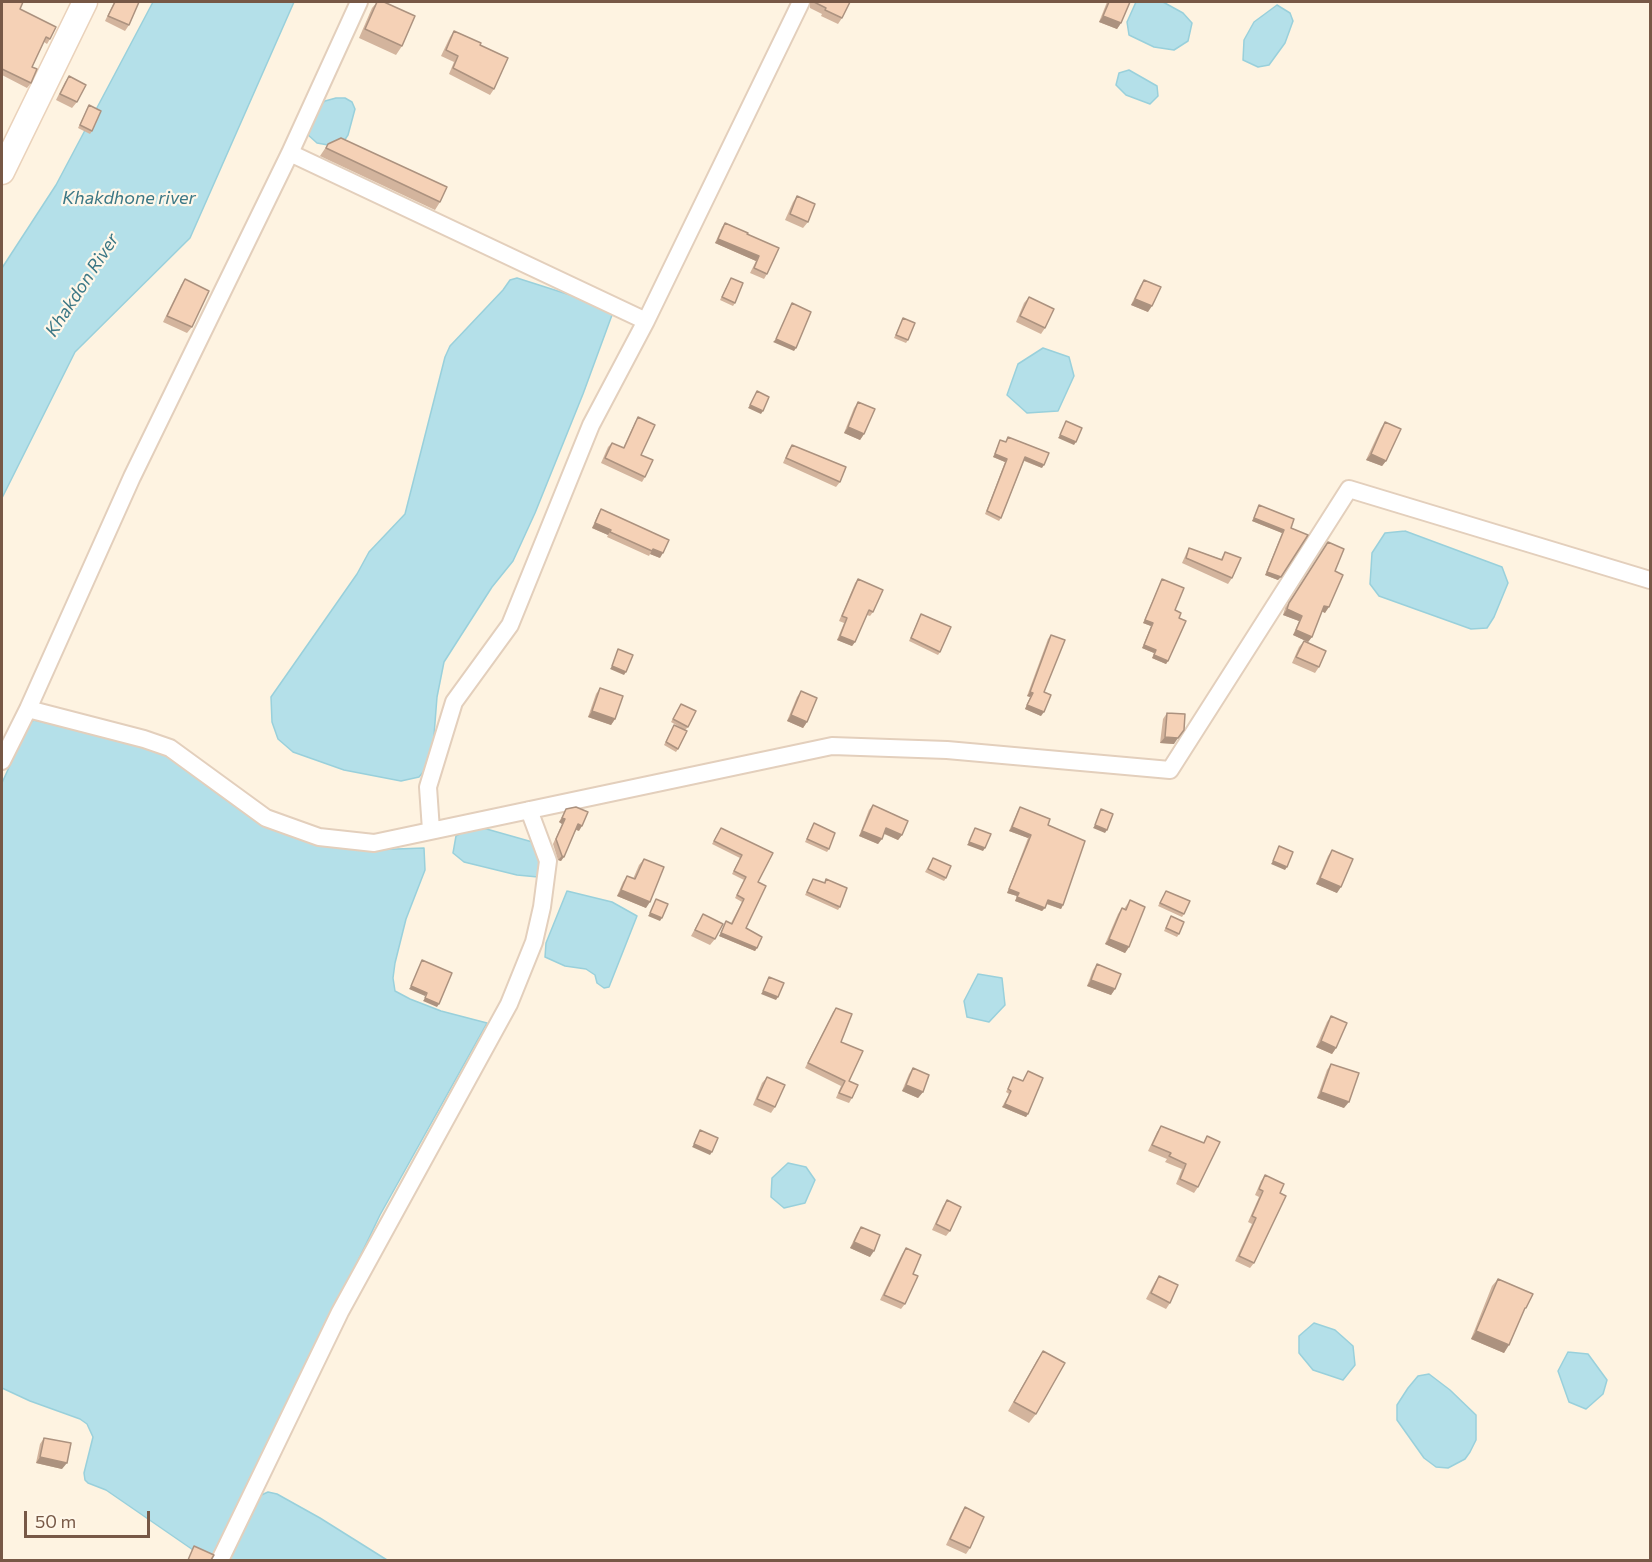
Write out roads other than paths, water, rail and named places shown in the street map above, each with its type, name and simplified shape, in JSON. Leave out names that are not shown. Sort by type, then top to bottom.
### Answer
[{"type":"street","points":[[2,172],[85,2]]},
{"type":"street","points":[[2,761],[28,709],[132,477],[290,153],[359,2]]},
{"type":"street","points":[[431,830],[428,787],[454,702],[510,625],[591,425],[646,321],[801,2]]},
{"type":"street","points":[[290,153],[646,321]]},
{"type":"street","points":[[28,709],[170,748],[266,818],[319,837],[374,843],[832,746],[947,750],[1170,770],[1349,489],[1650,580]]},
{"type":"street","points":[[220,1560],[340,1312],[509,1004],[534,942],[542,907],[548,861],[528,810]]},
{"type":"water","name":"Khakdhone river","points":[[153,2],[294,2],[190,238],[75,352],[2,498],[2,268],[56,185]]},
{"type":"water","points":[[1136,2],[1163,2],[1183,13],[1192,23],[1188,41],[1174,50],[1154,47],[1129,35],[1127,22]]},
{"type":"water","points":[[1277,5],[1290,13],[1293,21],[1285,43],[1269,65],[1258,67],[1243,60],[1244,40],[1254,22]]},
{"type":"water","points":[[1129,70],[1157,86],[1158,96],[1150,104],[1126,95],[1116,85],[1119,73]]},
{"type":"water","points":[[345,98],[352,102],[355,109],[348,135],[344,141],[328,145],[317,143],[307,134],[317,108],[325,101]]},
{"type":"water","points":[[517,278],[589,301],[605,308],[612,315],[583,394],[513,561],[492,587],[444,662],[437,697],[432,761],[419,777],[401,781],[344,770],[293,752],[278,739],[272,722],[271,697],[357,574],[369,552],[405,514],[445,357],[450,346],[510,280]]},
{"type":"water","points":[[1043,348],[1069,357],[1074,376],[1058,411],[1027,413],[1007,395],[1018,364]]},
{"type":"water","points":[[1405,531],[1502,567],[1508,583],[1487,628],[1471,629],[1379,596],[1370,584],[1372,553],[1385,533]]},
{"type":"water","points":[[34,720],[126,742],[172,757],[261,825],[322,846],[369,850],[424,848],[425,870],[406,919],[395,963],[393,978],[395,991],[441,1011],[487,1023],[380,1215],[214,1560],[196,1552],[106,1490],[85,1480],[84,1473],[93,1437],[87,1424],[80,1419],[2,1388],[2,783],[29,724]]},
{"type":"water","points":[[483,828],[536,843],[544,855],[538,877],[517,875],[464,862],[453,853],[456,836],[468,829]]},
{"type":"water","points":[[567,891],[612,902],[637,916],[609,987],[604,988],[597,983],[595,975],[586,969],[565,966],[545,957],[546,943]]},
{"type":"water","points":[[978,974],[1002,978],[1005,1005],[989,1022],[967,1017],[964,1001]]},
{"type":"water","points":[[788,1163],[806,1167],[815,1180],[805,1203],[784,1208],[771,1197],[772,1178]]},
{"type":"water","points":[[1314,1323],[1335,1330],[1353,1346],[1355,1365],[1343,1380],[1313,1370],[1299,1353],[1299,1336]]},
{"type":"water","points":[[1568,1352],[1588,1354],[1607,1380],[1603,1394],[1586,1409],[1569,1402],[1558,1371]]},
{"type":"water","points":[[1429,1374],[1476,1415],[1476,1440],[1470,1452],[1465,1459],[1448,1468],[1436,1467],[1424,1458],[1397,1420],[1397,1405],[1408,1388],[1418,1376]]},
{"type":"water","points":[[268,1492],[277,1494],[320,1518],[387,1560],[227,1560],[257,1497]]},
{"type":"water label","name":"Khakdon River","points":[[82,285]]}]
